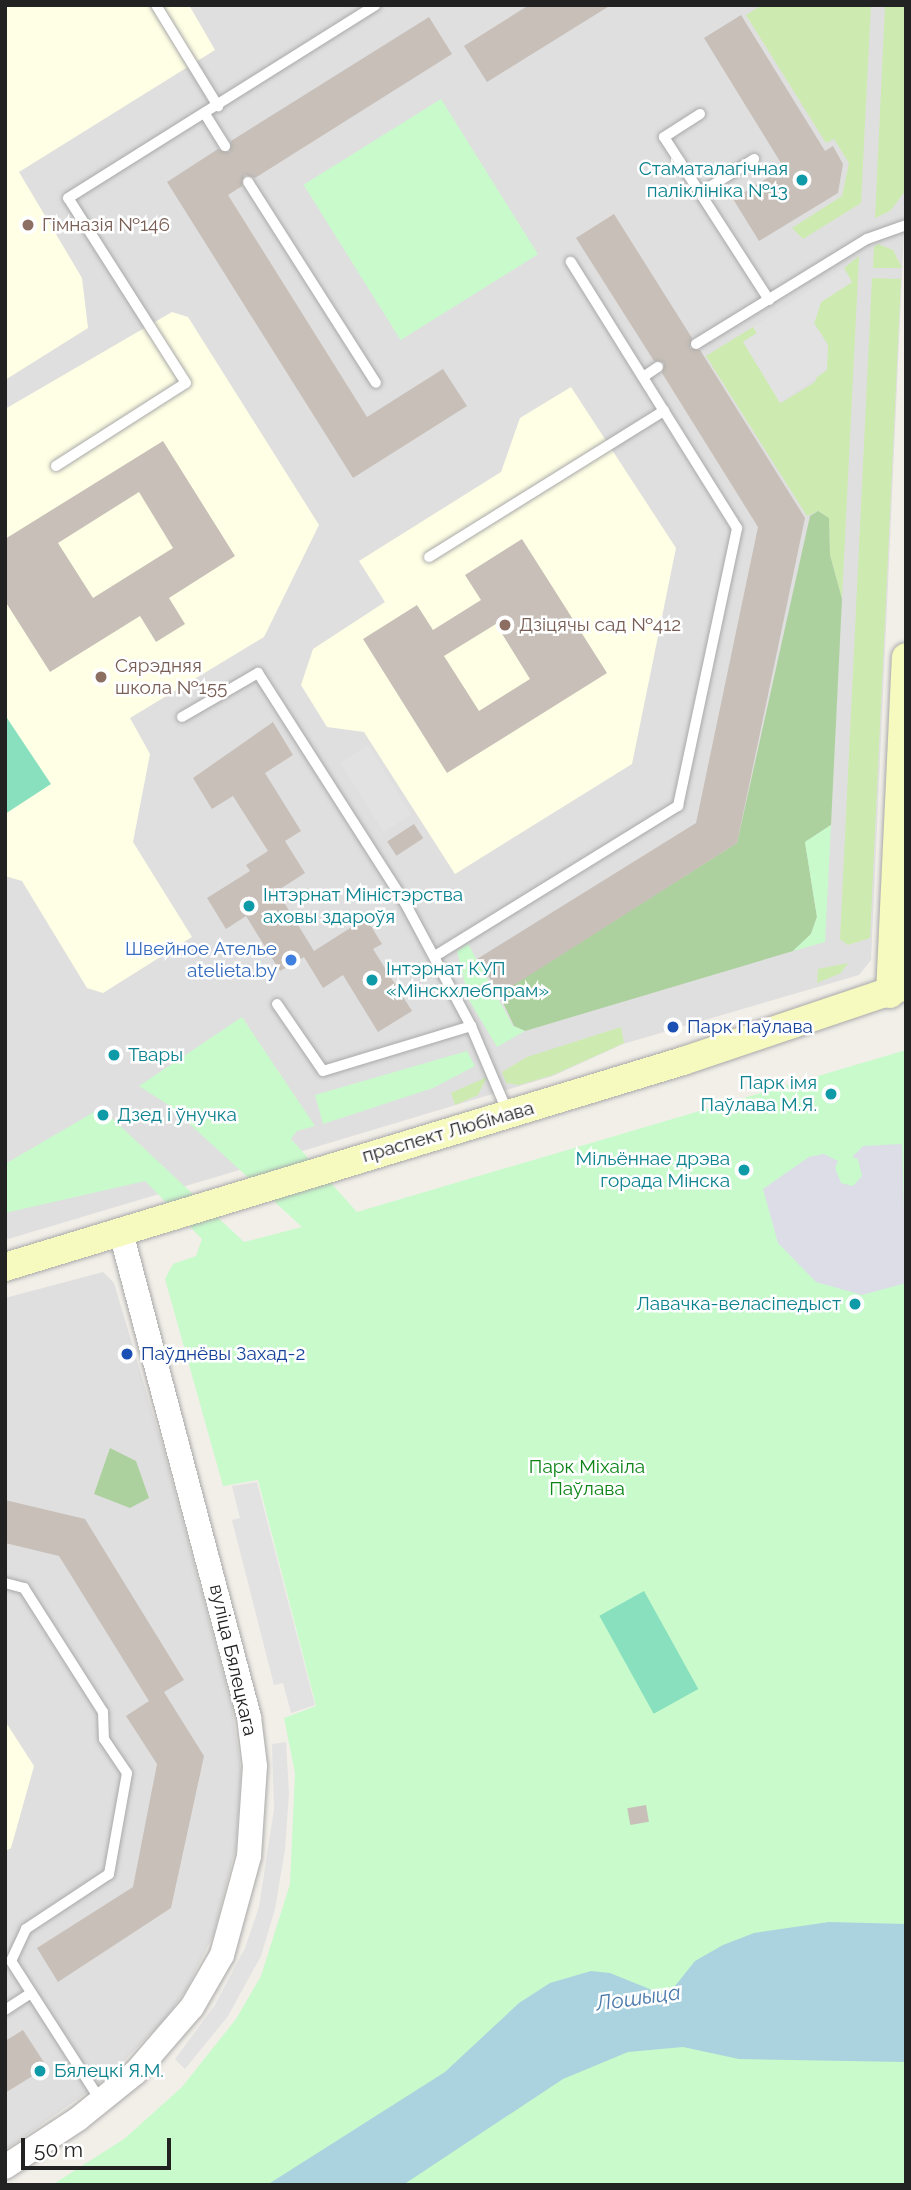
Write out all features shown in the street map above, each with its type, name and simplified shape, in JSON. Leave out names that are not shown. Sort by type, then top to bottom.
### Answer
[{"type":"main road","points":[[900,991],[906,657]]},
{"type":"main road","name":"праспект Любімава","points":[[5,1268],[121,1234],[318,1170],[508,1115],[900,991]]},
{"type":"street","name":"вуліца Бялецкага","points":[[5,2167],[102,2101],[166,2039],[208,1983],[222,1955],[241,1897],[255,1812],[255,1766],[240,1678],[121,1234]]},
{"type":"lane","points":[[156,5],[218,106]]},
{"type":"lane","points":[[56,466],[186,383],[68,198],[376,5]]},
{"type":"lane","points":[[205,114],[225,146]]},
{"type":"lane","points":[[700,114],[664,137],[769,300]]},
{"type":"lane","points":[[700,193],[754,159]]},
{"type":"lane","points":[[248,182],[376,383]]},
{"type":"lane","points":[[696,344],[867,239],[906,225]]},
{"type":"lane","points":[[435,956],[678,806],[737,528],[571,262]]},
{"type":"lane","points":[[643,377],[658,367]]},
{"type":"lane","points":[[429,558],[664,411]]},
{"type":"lane","points":[[182,717],[258,673],[435,956],[471,1026],[508,1115]]},
{"type":"lane","points":[[277,1004],[323,1071],[471,1026]]},
{"type":"lane","points":[[5,1583],[24,1588],[103,1712],[104,1739],[127,1773],[109,1874],[26,1929],[10,1961],[102,2101]]},
{"type":"lane","points":[[5,2010],[30,1994]]},
{"type":"shaded area","points":[[5,5],[906,5],[906,186],[871,960],[859,975],[623,1044],[553,1076],[5,1240]]},
{"type":"shaded area","name":"Гімназія №146","points":[[5,5],[189,5],[215,50],[19,172],[82,278],[88,328],[5,380]]},
{"type":"shaded area","points":[[844,268],[852,282],[821,302],[814,323],[828,345],[827,370],[780,403],[743,342],[757,333],[753,327]]},
{"type":"shaded area","name":"Сярэдняя школа №155","points":[[172,312],[188,317],[319,525],[264,637],[130,718],[150,754],[133,842],[192,937],[103,993],[87,988],[22,881],[5,876],[5,409]]},
{"type":"shaded area","name":"Дзіцячы сад №412","points":[[571,387],[676,548],[632,764],[455,874],[364,732],[327,727],[301,685],[313,649],[385,602],[359,561],[501,472],[520,418]]},
{"type":"shaded area","points":[[368,745],[411,815],[383,832],[340,762]]},
{"type":"shaded area","points":[[902,1144],[906,1283],[862,1295],[816,1282],[778,1243],[763,1189],[809,1157],[824,1154],[838,1161],[835,1168],[841,1183],[853,1186],[862,1176],[858,1159],[852,1157],[863,1146]]},
{"type":"shaded area","points":[[103,1272],[114,1283],[164,1451],[232,1708],[241,1770],[236,1847],[213,1936],[186,1990],[164,2020],[106,2079],[5,2150],[5,1298]]},
{"type":"shaded area","points":[[257,1482],[315,1705],[291,1713],[283,1683],[274,1685],[232,1520],[240,1518],[232,1486]]},
{"type":"shaded area","points":[[5,1721],[34,1766],[11,1848],[5,1851]]},
{"type":"shaded area","points":[[286,1742],[289,1793],[285,1849],[275,1909],[261,1956],[228,2016],[185,2069],[175,2059],[215,2005],[245,1948],[259,1907],[274,1809],[272,1744]]},
{"type":"green space","points":[[762,5],[871,5],[861,203],[803,239],[792,228],[842,196],[849,163],[834,139],[826,143],[746,15]]},
{"type":"green space","points":[[885,5],[906,5],[906,190],[890,211],[875,218]]},
{"type":"green space","points":[[441,99],[538,254],[401,340],[304,185]]},
{"type":"green space","points":[[878,244],[893,250],[902,268],[873,268],[874,247]]},
{"type":"green space","points":[[859,256],[842,599],[830,555],[829,518],[818,511],[807,516],[706,356],[753,327],[757,333],[744,341],[781,403],[815,382],[828,345],[814,324],[821,302],[852,282],[844,268]]},
{"type":"green space","points":[[872,278],[901,279],[870,938],[848,945],[840,939]]},
{"type":"green space","points":[[818,511],[829,518],[830,555],[842,599],[831,825],[805,842],[817,917],[811,934],[793,951],[525,1031],[514,1026],[499,994],[737,843],[810,516]]},
{"type":"green space","points":[[5,715],[51,784],[5,814]]},
{"type":"green space","points":[[831,825],[825,942],[793,951],[811,934],[817,917],[805,842]]},
{"type":"green space","points":[[468,944],[513,1026],[525,1031],[497,1047],[469,1000],[457,951]]},
{"type":"green space","points":[[848,963],[841,973],[817,983],[818,969]]},
{"type":"green space","name":"Парк Міхаіла Паўлава","points":[[242,1017],[315,1126],[297,1131],[291,1139],[357,1212],[906,1050],[906,2185],[52,2185],[124,2139],[182,2087],[236,2019],[261,1976],[290,1884],[295,1773],[284,1718],[316,1706],[258,1480],[223,1486],[165,1279],[173,1264],[196,1256],[202,1239],[145,1181],[5,1213],[5,1164],[101,1108],[244,1242],[302,1227],[170,1106],[139,1086]]},
{"type":"green space","points":[[621,1027],[624,1043],[553,1075],[519,1085],[506,1083],[502,1072],[527,1057]]},
{"type":"green space","points":[[467,1051],[475,1066],[433,1088],[323,1124],[315,1095]]},
{"type":"green space","points":[[487,1077],[478,1095],[455,1105],[451,1093]]},
{"type":"green space","points":[[110,1448],[136,1461],[149,1498],[130,1508],[94,1494]]},
{"type":"green space","points":[[644,1591],[698,1689],[654,1714],[599,1616]]},
{"type":"water","name":"Лошыца","points":[[829,1922],[906,1924],[906,2062],[739,2059],[683,2047],[628,2052],[563,2079],[403,2185],[267,2185],[445,2072],[519,2003],[550,1983],[591,1971],[610,1973],[667,1996],[695,1961],[723,1945],[754,1933]]},
{"type":"building","points":[[529,5],[611,5],[487,82],[464,46]]},
{"type":"building","points":[[741,15],[825,151],[833,146],[843,164],[838,193],[759,241],[733,199],[784,168],[704,38]]},
{"type":"building","points":[[429,17],[452,54],[255,178],[245,175],[242,186],[228,195],[367,417],[443,369],[467,406],[353,478],[167,182],[218,149],[229,152],[231,141]]},
{"type":"building","points":[[614,214],[692,338],[690,348],[700,350],[805,518],[737,843],[500,994],[477,959],[696,823],[758,527],[662,373],[664,363],[654,361],[576,238]]},
{"type":"building","points":[[163,441],[235,556],[169,598],[185,624],[156,642],[140,616],[50,672],[5,601],[5,539]],"holes":[[[139,492],[173,548],[93,598],[58,543]]]},
{"type":"building","points":[[522,539],[607,673],[447,773],[363,639],[417,605],[433,630],[481,600],[465,575]],"holes":[[[496,624],[530,679],[479,711],[444,656]]]},
{"type":"building","points":[[273,722],[293,755],[265,773],[301,831],[285,841],[305,873],[277,891],[314,951],[366,918],[382,944],[373,949],[412,1011],[378,1032],[343,975],[323,988],[304,957],[280,971],[246,916],[226,929],[207,898],[250,871],[246,865],[268,851],[233,796],[212,809],[193,778]]},
{"type":"building","points":[[414,824],[423,838],[396,856],[387,841]]},
{"type":"building","points":[[5,1500],[85,1519],[184,1680],[164,1692],[204,1756],[171,1908],[58,1982],[37,1948],[133,1887],[157,1764],[126,1716],[149,1701],[59,1556],[5,1543]]},
{"type":"building","points":[[646,1805],[649,1822],[630,1825],[627,1808]]},
{"type":"building","points":[[23,2030],[47,2067],[5,2093],[5,2041]]},
{"type":"place","name":"Стаматалагічная паліклініка №13","points":[[802,180]]},
{"type":"place","name":"Гімназія №146","points":[[28,225]]},
{"type":"place","name":"Дзіцячы сад №412","points":[[505,625]]},
{"type":"place","name":"Сярэдняя школа №155","points":[[101,677]]},
{"type":"place","name":"Інтэрнат Міністэрства аховы здароўя","points":[[249,906]]},
{"type":"place","name":"Швейное Ателье atelieta.by","points":[[291,960]]},
{"type":"place","name":"Інтэрнат КУП «Мінскхлебпрам»","points":[[372,980]]},
{"type":"place","name":"Парк Паўлава","points":[[673,1027]]},
{"type":"place","name":"Твары","points":[[114,1055]]},
{"type":"place","name":"Парк імя Паўлава М.Я.","points":[[831,1094]]},
{"type":"place","name":"Дзед і ўнучка","points":[[103,1115]]},
{"type":"place","name":"Мільённае дрэва горада Мінска","points":[[744,1170]]},
{"type":"place","name":"Лавачка-веласіпедыст","points":[[855,1304]]},
{"type":"place","name":"Паўднёвы Захад-2","points":[[127,1354]]},
{"type":"place","name":"Бялецкі Я.М.","points":[[40,2071]]}]
